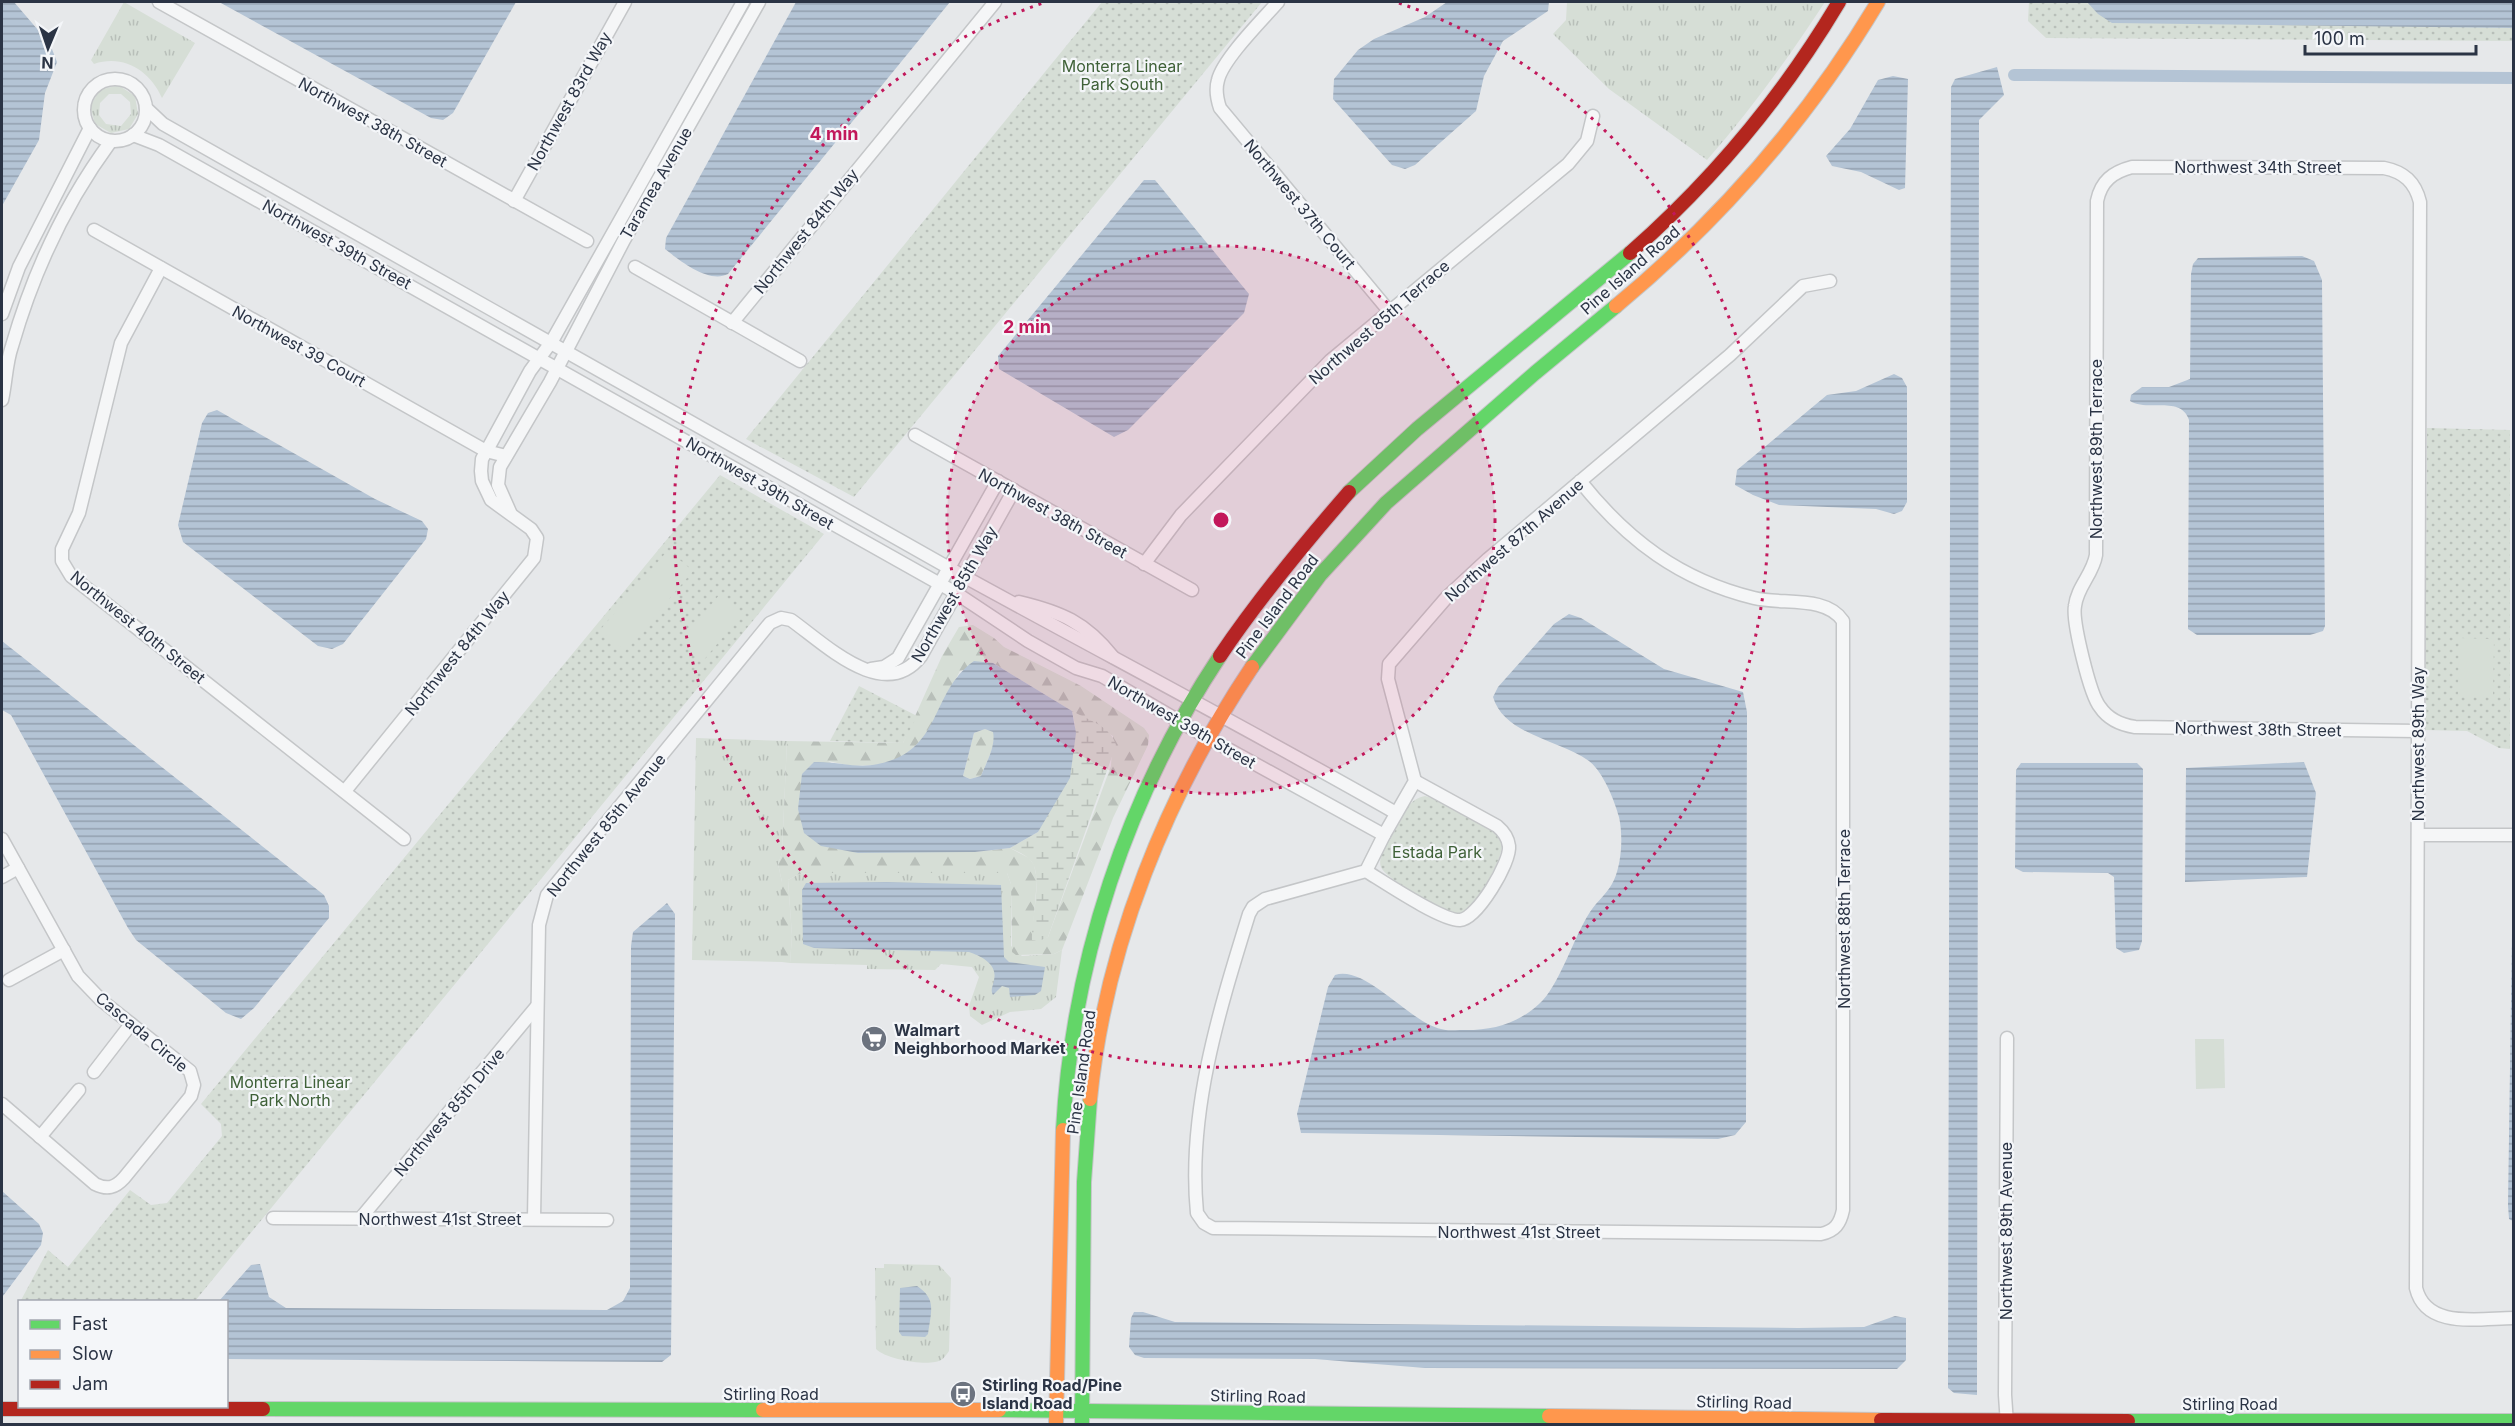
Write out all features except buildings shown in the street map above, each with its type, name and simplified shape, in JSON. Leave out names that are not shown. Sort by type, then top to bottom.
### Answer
[{"type":"main road","name":"Pine Island Road","points":[[1056,1417],[1062,1138],[1072,1036],[1094,942],[1120,852],[1151,774],[1192,699],[1288,560],[1354,486],[1503,356],[1652,233],[1743,138],[1797,68],[1839,2]]},
{"type":"main road","name":"Pine Island Road","points":[[1082,1425],[1086,1167],[1098,1039],[1119,951],[1137,894],[1180,793],[1221,714],[1273,635],[1319,575],[1372,516],[1522,383],[1664,265],[1761,168],[1800,120],[1852,47],[1878,2]]},
{"type":"main road","name":"Stirling Road","points":[[2,1409],[375,1417],[1056,1417],[1082,1410],[1514,1420],[2007,1423],[2514,1421]]},
{"type":"street","name":"Northwest 38th Street","points":[[159,2],[587,241]]},
{"type":"street","name":"Northwest 83rd Way","points":[[514,201],[625,2]]},
{"type":"street","name":"Taramea Avenue","points":[[486,452],[552,341],[743,2]]},
{"type":"street","name":"Taramea Avenue","points":[[512,515],[503,502],[498,485],[500,467],[759,2]]},
{"type":"street","name":"Northwest 84th Way","points":[[732,322],[995,2]]},
{"type":"street","name":"Northwest 37th Court","points":[[1278,2],[1223,67],[1216,95],[1220,108],[1389,311]]},
{"type":"street","points":[[109,79],[130,82],[144,98],[146,108],[145,118],[133,135],[111,141],[90,129],[84,109],[91,89],[109,79]]},
{"type":"street","name":"Northwest 39th Street","points":[[146,108],[163,124],[552,341],[965,577],[1116,661],[1221,714],[1396,813]]},
{"type":"street","name":"Northwest 85th Terrace","points":[[1144,564],[1181,515],[1250,441],[1331,360],[1568,164],[1587,141],[1593,116]]},
{"type":"street","points":[[2,314],[24,256],[90,129]]},
{"type":"street","name":"Northwest 39th Street","points":[[133,135],[159,145],[956,593],[1028,641],[1076,668],[1102,676],[1208,738],[1384,835]]},
{"type":"street","points":[[2,400],[6,348],[35,276],[69,210],[111,141]]},
{"type":"street","name":"Northwest 34th Street","points":[[2108,178],[2132,167],[2384,168],[2394,170],[2408,178]]},
{"type":"street","name":"Northwest 89th Terrace","points":[[2103,712],[2092,689],[2074,609],[2078,593],[2090,575],[2096,555],[2097,201],[2108,178]]},
{"type":"street","name":"Northwest 89th Way","points":[[2408,178],[2420,202],[2416,1288],[2418,1297],[2427,1309],[2437,1316],[2449,1319],[2514,1318]]},
{"type":"street","name":"Northwest 39 Court","points":[[94,230],[486,452],[506,456]]},
{"type":"street","points":[[635,267],[800,361]]},
{"type":"street","name":"Northwest 40th Street","points":[[161,268],[121,343],[80,513],[62,549],[62,561],[71,576],[404,839]]},
{"type":"street","name":"Northwest 87th Avenue","points":[[1415,781],[1385,675],[1389,664],[1397,654],[1447,597],[1488,559],[1730,355],[1803,286],[1830,281]]},
{"type":"street","name":"Northwest 38th Street","points":[[915,435],[1192,590]]},
{"type":"street","points":[[486,452],[481,471],[485,489],[491,500],[512,515]]},
{"type":"street","name":"Northwest 85th Way","points":[[866,670],[884,667],[898,658],[998,481]]},
{"type":"street","name":"Northwest 88th Terrace","points":[[1580,481],[1605,513],[1629,535],[1664,561],[1690,575],[1755,598],[1840,608],[1845,627],[1843,1210],[1840,1232]]},
{"type":"street","name":"Northwest 85th Way","points":[[866,670],[893,674],[911,669],[921,656],[1014,490]]},
{"type":"street","name":"Northwest 84th Way","points":[[345,791],[534,558],[537,538],[531,529],[512,515]]},
{"type":"street","name":"Northwest 85th Avenue","points":[[534,1219],[539,924],[547,895],[770,623],[781,618],[791,620],[852,664],[866,670]]},
{"type":"street","name":"Northwest 38th Street","points":[[2103,712],[2122,724],[2144,728],[2418,731]]},
{"type":"street","points":[[1415,781],[1497,826],[1513,839],[1507,859],[1479,909],[1465,924],[1443,916],[1366,871],[1415,781]]},
{"type":"street","points":[[2418,835],[2514,836]]},
{"type":"street","name":"Cascada Circle","points":[[2,838],[78,976],[101,1000],[190,1071],[194,1085],[191,1096],[116,1186],[95,1184],[2,1104]]},
{"type":"street","points":[[2,877],[18,868]]},
{"type":"street","name":"Northwest 41st Street","points":[[1366,871],[1265,899],[1253,907],[1221,1003],[1208,1063],[1199,1128],[1196,1201],[1200,1226],[1223,1230],[1821,1234],[1840,1232]]},
{"type":"street","points":[[9,980],[64,950]]},
{"type":"street","name":"Northwest 85th Drive","points":[[360,1218],[537,1006]]},
{"type":"street","points":[[94,1071],[131,1024]]},
{"type":"street","name":"Northwest 89th Avenue","points":[[2007,1038],[2005,1395],[2007,1423]]},
{"type":"street","points":[[40,1137],[79,1090]]},
{"type":"street","name":"Northwest 41st Street","points":[[273,1218],[607,1220]]},
{"type":"green space","points":[[124,2],[195,43],[162,98],[151,80],[135,67],[116,61],[94,64],[91,60]]},
{"type":"green space","name":"Monterra Linear Park South","points":[[1102,2],[1262,2],[854,497],[746,439]]},
{"type":"green space","points":[[1567,2],[1825,2],[1769,83],[1707,160],[1609,89],[1553,34],[1566,20]]},
{"type":"green space","points":[[2029,2],[2513,2],[2514,41],[2046,38],[2028,21]]},
{"type":"green space","points":[[118,85],[135,96],[138,114],[129,129],[111,133],[95,124],[90,106],[100,90]],"holes":[[[109,94],[121,94],[130,102],[131,114],[121,126],[106,124],[99,115],[100,103]]]},
{"type":"green space","points":[[2427,428],[2510,430],[2510,749],[2499,748],[2467,731],[2425,730]]},
{"type":"green space","name":"Monterra Linear Park North","points":[[720,475],[824,534],[196,1300],[21,1300],[48,1250],[68,1267],[130,1190],[151,1205],[167,1203],[222,1136],[221,1124],[201,1104]]},
{"type":"green space","points":[[668,550],[693,571],[625,651],[600,630]]},
{"type":"green space","points":[[720,594],[743,613],[703,661],[680,642]]},
{"type":"green space","points":[[973,625],[1004,647],[1081,686],[1144,728],[1149,735],[1148,745],[1113,818],[1062,950],[1054,954],[1016,955],[1012,952],[1011,884],[1007,873],[811,873],[799,874],[788,880],[792,936],[790,963],[782,962],[782,882],[778,864],[782,853],[787,741],[903,743],[942,656],[959,627]],"holes":[[[993,663],[1113,736],[1111,766],[1048,937],[1032,940],[1037,879],[1034,865],[1029,858],[1010,848],[975,852],[828,761],[852,766],[876,765],[902,758],[926,736],[960,671]]]},
{"type":"green space","points":[[2459,638],[2494,639],[2493,697],[2458,697]]},
{"type":"green space","points":[[859,686],[917,716],[903,743],[830,741]]},
{"type":"green space","points":[[1072,711],[1104,728],[1116,745],[1048,937],[1039,941],[1032,940],[1036,871],[1029,859],[1010,848],[1038,832],[1075,725]]},
{"type":"green space","points":[[985,729],[994,732],[992,749],[981,776],[970,779],[963,776],[974,733]]},
{"type":"green space","points":[[696,738],[787,741],[782,853],[778,864],[782,882],[782,962],[692,960]]},
{"type":"green space","name":"Estada Park","points":[[1425,796],[1435,799],[1493,831],[1502,843],[1499,859],[1488,881],[1474,902],[1462,913],[1455,913],[1418,896],[1393,879],[1381,867],[1382,852],[1410,804]]},
{"type":"green space","points":[[1007,873],[1011,884],[1011,946],[1022,956],[1054,954],[1062,950],[1056,997],[1041,1009],[1010,1012],[982,1025],[970,1016],[969,1006],[979,977],[972,967],[941,964],[935,970],[867,969],[867,965],[790,963],[792,936],[788,880],[799,874]]},
{"type":"green space","points":[[2195,1039],[2224,1039],[2225,1088],[2196,1089]]},
{"type":"green space","points":[[884,1264],[939,1265],[951,1278],[949,1351],[941,1360],[929,1363],[913,1362],[887,1356],[876,1349],[875,1268],[884,1268]]},
{"type":"water","points":[[2,2],[14,2],[50,44],[57,62],[45,93],[39,140],[2,206]]},
{"type":"water","points":[[219,2],[516,2],[453,113],[443,120],[431,118]]},
{"type":"water","points":[[796,2],[950,2],[728,274],[712,276],[704,274],[665,249],[666,238]]},
{"type":"water","points":[[1447,2],[1549,2],[1548,11],[1503,41],[1484,76],[1476,111],[1415,165],[1405,169],[1392,165],[1333,99],[1334,79],[1358,50],[1374,39],[1425,17]]},
{"type":"water","points":[[2087,2],[2513,2],[2513,28],[2112,23],[2098,14]]},
{"type":"water","points":[[1997,67],[2004,95],[1979,120],[1977,1395],[1954,1393],[1948,1388],[1951,87],[1955,79]]},
{"type":"water","points":[[1893,76],[1908,79],[1905,188],[1899,190],[1861,172],[1832,166],[1826,156],[1850,129],[1878,80]]},
{"type":"water","points":[[1144,180],[1155,180],[1249,294],[1244,313],[1128,430],[1114,437],[999,369],[998,356]]},
{"type":"water","points":[[2302,256],[2314,261],[2322,280],[2325,626],[2323,631],[2310,635],[2197,635],[2188,629],[2189,420],[2185,412],[2179,408],[2137,404],[2130,401],[2131,395],[2142,387],[2169,387],[2190,379],[2191,274],[2193,264],[2198,258]]},
{"type":"water","points":[[1894,374],[1902,378],[1907,387],[1907,502],[1902,511],[1894,514],[1876,509],[1779,505],[1735,485],[1737,470],[1827,395],[1856,391]]},
{"type":"water","points":[[217,410],[375,499],[422,521],[428,529],[426,539],[343,644],[332,649],[318,646],[183,542],[178,525],[202,423],[208,413]]},
{"type":"water","points":[[1569,614],[1581,618],[1664,669],[1743,692],[1747,712],[1746,1122],[1735,1135],[1718,1139],[1301,1133],[1297,1114],[1328,987],[1335,975],[1347,974],[1360,978],[1415,1016],[1441,1029],[1492,1028],[1512,1022],[1530,1011],[1546,996],[1560,974],[1584,922],[1612,884],[1619,865],[1621,832],[1617,810],[1603,779],[1589,761],[1534,735],[1509,720],[1499,710],[1493,697],[1498,687],[1554,624]]},
{"type":"water","points":[[2,641],[324,895],[329,906],[329,918],[254,1008],[241,1019],[226,1013],[136,940],[128,928],[11,715],[2,710]]},
{"type":"water","points":[[974,661],[993,663],[1072,711],[1076,733],[1070,778],[1038,832],[1010,848],[975,852],[858,853],[821,846],[804,833],[798,809],[802,774],[814,762],[870,765],[899,757],[914,747],[925,734],[949,689]],"holes":[[[985,729],[993,732],[992,749],[981,776],[970,779],[963,776],[974,733]]]},
{"type":"water","points":[[2304,762],[2316,793],[2307,877],[2185,882],[2186,768]]},
{"type":"water","points":[[2021,763],[2137,763],[2143,769],[2142,941],[2139,950],[2124,953],[2116,948],[2114,877],[2108,873],[2023,872],[2015,868],[2016,770]]},
{"type":"water","points":[[887,882],[1001,885],[1004,957],[1009,962],[1045,967],[1041,991],[1035,995],[1010,997],[1009,988],[1002,986],[993,995],[995,974],[991,965],[983,958],[969,952],[814,948],[803,944],[802,890],[806,883]]},
{"type":"water","points":[[667,903],[675,914],[671,1355],[662,1362],[228,1359],[228,1300],[220,1300],[251,1265],[260,1264],[269,1297],[286,1308],[607,1310],[623,1301],[630,1288],[631,946],[633,932]]},
{"type":"water","points":[[2512,932],[2513,1221],[2509,1219],[2508,1205]]},
{"type":"water","points":[[2,1191],[39,1224],[43,1233],[41,1245],[3,1296],[2,1320]]},
{"type":"water","points":[[917,1286],[930,1301],[928,1334],[925,1337],[902,1336],[899,1332],[900,1288]]},
{"type":"water","points":[[1134,1312],[1143,1312],[1175,1322],[1798,1328],[1864,1327],[1895,1316],[1906,1318],[1906,1360],[1897,1369],[1425,1368],[1315,1359],[1144,1358],[1135,1355],[1129,1347],[1131,1318]]},
{"type":"waterway","points":[[2014,75],[2514,78]]},
{"type":"traffic: fast","points":[[1349,492],[1417,429],[1630,253]]},
{"type":"traffic: fast","points":[[1252,667],[1320,575],[1386,503],[1535,373],[1616,306]]},
{"type":"traffic: fast","points":[[1063,1130],[1078,1005],[1092,943],[1110,882],[1132,823],[1158,766],[1187,710],[1220,656]]},
{"type":"traffic: fast","points":[[1082,1424],[1084,1182],[1090,1099]]},
{"type":"traffic: fast","points":[[263,1409],[763,1410]]},
{"type":"traffic: fast","points":[[999,1410],[1549,1416]]},
{"type":"traffic: fast","points":[[2128,1421],[2514,1421]]},
{"type":"traffic: slow","points":[[1616,306],[1691,238],[1760,165],[1822,87],[1878,2]]},
{"type":"traffic: slow","points":[[1090,1099],[1098,1042],[1110,985],[1125,929],[1145,873],[1167,819],[1193,767],[1221,716],[1252,667]]},
{"type":"traffic: slow","points":[[1056,1424],[1063,1130]]},
{"type":"traffic: slow","points":[[763,1410],[999,1410]]},
{"type":"traffic: slow","points":[[1549,1416],[1881,1420]]},
{"type":"traffic: jam","points":[[1630,253],[1690,196],[1745,135],[1794,71],[1839,2]]},
{"type":"traffic: jam","points":[[1220,656],[1282,572],[1349,492]]},
{"type":"traffic: jam","points":[[2,1409],[263,1409]]},
{"type":"traffic: jam","points":[[1881,1420],[2128,1421]]},
{"type":"place","name":"Walmart Neighborhood Market","points":[[874,1039]]},
{"type":"place","name":"Stirling Road/Pine Island Road","points":[[963,1394]]}]
